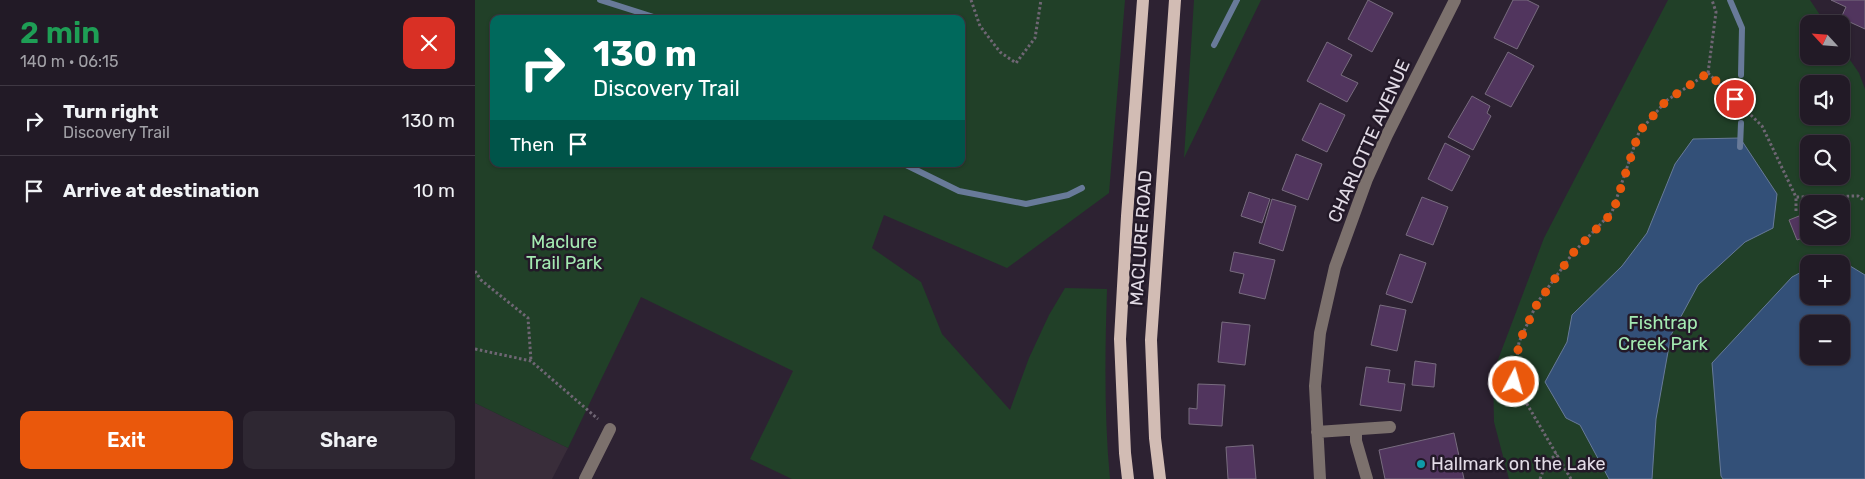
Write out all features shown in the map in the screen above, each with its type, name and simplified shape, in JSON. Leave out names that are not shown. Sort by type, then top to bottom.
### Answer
[{"type":"main road","name":"MACLURE ROAD","points":[[1128,479],[1125,453],[1120,339],[1143,0]]},
{"type":"main road","name":"MACLURE ROAD","points":[[1160,479],[1155,438],[1151,340],[1175,0]]},
{"type":"street","name":"CHARLOTTE AVENUE","points":[[1319,479],[1315,386],[1320,333],[1335,267],[1367,179],[1455,0]]},
{"type":"street","points":[[1317,432],[1390,427]]},
{"type":"street","points":[[585,479],[610,429]]},
{"type":"street","points":[[1356,430],[1356,441],[1367,479]]},
{"type":"path","points":[[971,0],[980,26],[1000,52],[1016,63],[1035,38],[1041,0]]},
{"type":"path","points":[[1571,479],[1514,382],[1519,342],[1537,304],[1573,253],[1613,212],[1639,132],[1666,101],[1708,73],[1716,12],[1712,0]]},
{"type":"path","points":[[1708,73],[1762,126],[1796,196],[1796,211]]},
{"type":"path","points":[[1796,196],[1858,196],[1865,201]]},
{"type":"path","points":[[475,271],[481,280],[528,318],[531,361]]},
{"type":"path","points":[[475,349],[531,361],[610,429]]},
{"type":"path","points":[[1540,479],[1546,463],[1557,454]]},
{"type":"shaded area","points":[[475,403],[568,448],[552,479],[475,479]]},
{"type":"green space","name":"Maclure Trail Park","points":[[475,0],[1125,0],[1109,193],[1007,268],[884,215],[872,248],[921,282],[942,334],[1010,410],[1029,358],[1049,315],[1065,288],[1107,289],[1105,384],[1110,479],[792,479],[750,459],[793,371],[641,297],[568,448],[475,403]]},
{"type":"green space","points":[[1194,0],[1261,0],[1184,158]]},
{"type":"green space","name":"Fishtrap Creek Park","points":[[1668,0],[1810,0],[1820,15],[1800,15],[1800,65],[1850,65],[1850,60],[1859,73],[1865,89],[1865,479],[1509,479],[1494,422],[1493,373],[1544,238]]},
{"type":"water","points":[[1740,138],[1777,194],[1773,228],[1745,242],[1698,285],[1671,335],[1656,419],[1652,479],[1609,479],[1580,425],[1566,418],[1545,382],[1567,342],[1572,315],[1622,266],[1647,233],[1675,164],[1693,139]]},
{"type":"water","points":[[1850,266],[1865,275],[1865,479],[1723,479],[1721,476],[1712,363],[1792,277],[1800,273],[1800,305],[1850,305]]},
{"type":"building","points":[[1368,0],[1393,13],[1372,52],[1348,39]]},
{"type":"building","points":[[1513,0],[1527,0],[1539,6],[1517,49],[1494,38]]},
{"type":"building","points":[[1831,0],[1865,0],[1865,29],[1850,22],[1850,15],[1842,15],[1846,7]]},
{"type":"building","points":[[1327,42],[1352,55],[1341,75],[1358,83],[1347,102],[1307,81]]},
{"type":"building","points":[[1508,52],[1534,66],[1511,107],[1485,94]]},
{"type":"building","points":[[1472,96],[1490,106],[1487,113],[1491,116],[1473,150],[1448,137]]},
{"type":"building","points":[[1320,103],[1345,115],[1327,152],[1302,140]]},
{"type":"building","points":[[1445,143],[1470,156],[1452,191],[1428,179]]},
{"type":"building","points":[[1296,154],[1322,164],[1308,200],[1282,190]]},
{"type":"building","points":[[1249,192],[1270,199],[1262,223],[1241,216]]},
{"type":"building","points":[[1422,197],[1448,207],[1433,245],[1406,235]]},
{"type":"building","points":[[1272,199],[1296,206],[1283,251],[1259,243]]},
{"type":"building","points":[[1799,216],[1800,239],[1797,240],[1789,220]]},
{"type":"building","points":[[1234,252],[1275,260],[1265,299],[1239,293],[1244,274],[1230,271]]},
{"type":"building","points":[[1400,254],[1426,263],[1412,303],[1386,294]]},
{"type":"building","points":[[1380,305],[1406,310],[1397,351],[1371,345]]},
{"type":"building","points":[[1222,322],[1250,325],[1245,365],[1218,362]]},
{"type":"building","points":[[1415,361],[1436,364],[1434,387],[1412,385]]},
{"type":"building","points":[[1366,367],[1390,370],[1388,382],[1405,384],[1401,411],[1360,405]]},
{"type":"building","points":[[1198,384],[1225,385],[1222,426],[1189,424],[1189,408],[1197,409]]},
{"type":"building","name":"Hallmark on the Lake","points":[[1454,433],[1464,479],[1385,479],[1379,450]]},
{"type":"building","points":[[1253,445],[1256,479],[1228,479],[1226,447]]},
{"type":"waterway","points":[[600,0],[647,15]]},
{"type":"waterway","points":[[1214,45],[1237,0]]},
{"type":"waterway","points":[[1730,0],[1742,28],[1741,75]]},
{"type":"waterway","points":[[1740,147],[1741,123]]},
{"type":"waterway","points":[[910,167],[959,191],[1026,204],[1068,195],[1082,188]]},
{"type":"place","name":"Hallmark on the Lake","points":[[1421,464]]},
{"type":"route","points":[[1514,382],[1519,342],[1537,304],[1573,253],[1613,212],[1639,132],[1666,101],[1708,73],[1735,99]]}]
